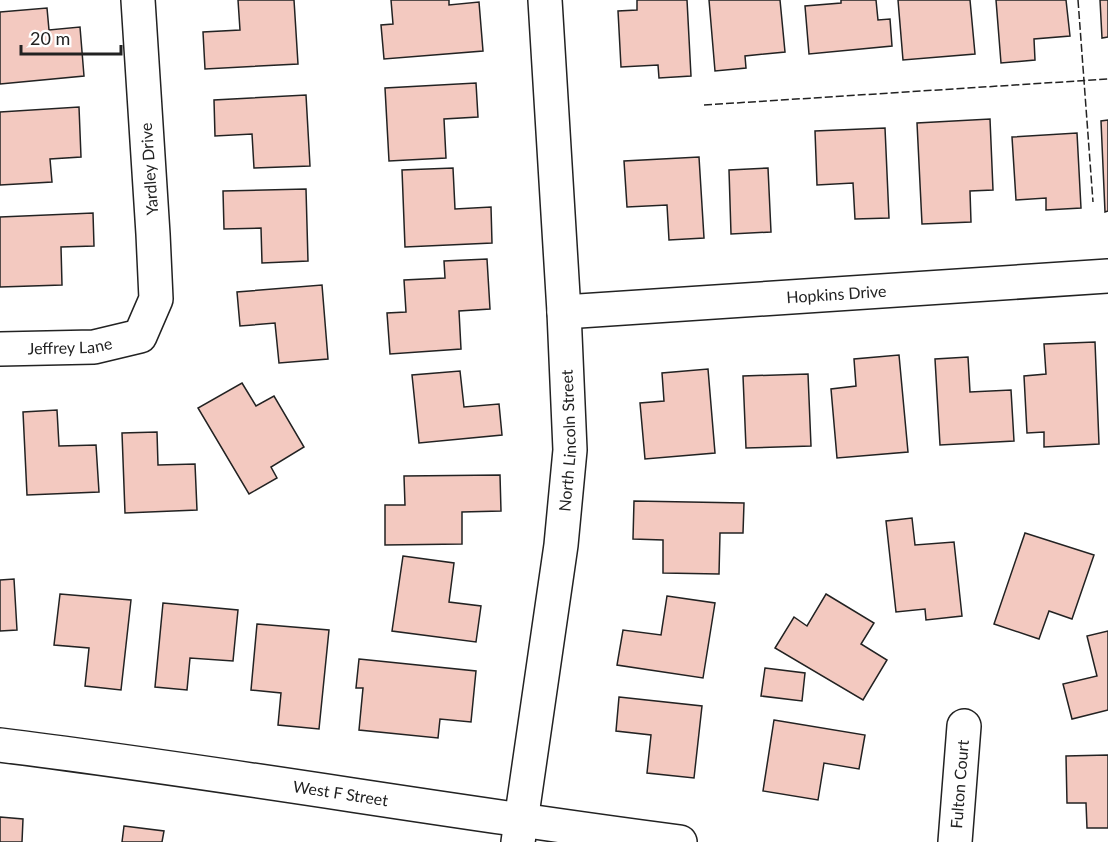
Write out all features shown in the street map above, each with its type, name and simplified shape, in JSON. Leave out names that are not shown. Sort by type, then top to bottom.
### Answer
[{"type":"street","name":"Yardley Drive","points":[[138,0],[156,299],[140,336]]},
{"type":"street","name":"North Lincoln Street","points":[[520,832],[561,544],[570,450],[545,0]]},
{"type":"street","name":"Hopkins Drive","points":[[564,312],[1108,276]]},
{"type":"street","name":"Jeffrey Lane","points":[[0,349],[94,346],[140,336]]},
{"type":"street","name":"Fulton Court","points":[[955,842],[964,726]]},
{"type":"street","name":"West F Street","points":[[0,745],[123,760],[520,832],[681,842]]},
{"type":"building","points":[[238,0],[294,0],[298,64],[205,69],[203,32],[240,30]]},
{"type":"building","points":[[391,0],[449,0],[449,5],[479,2],[483,51],[384,59],[381,25],[393,24]]},
{"type":"building","points":[[637,0],[687,0],[691,76],[659,78],[658,65],[621,67],[618,11],[637,10]]},
{"type":"building","points":[[709,0],[780,0],[785,52],[745,56],[746,68],[715,71]]},
{"type":"building","points":[[841,0],[876,0],[878,20],[890,19],[892,46],[809,54],[805,6],[841,3]]},
{"type":"building","points":[[898,0],[970,0],[975,54],[903,60]]},
{"type":"building","points":[[996,0],[1066,0],[1070,36],[1034,39],[1035,60],[1001,63]]},
{"type":"building","points":[[1100,0],[1108,0],[1108,37],[1102,38]]},
{"type":"building","points":[[47,8],[49,30],[80,27],[84,76],[0,84],[0,12]]},
{"type":"building","points":[[476,83],[478,117],[444,119],[446,158],[389,161],[385,88]]},
{"type":"building","points":[[306,95],[310,166],[254,168],[252,134],[215,136],[214,100]]},
{"type":"building","points":[[79,107],[81,157],[50,159],[52,182],[0,185],[0,112]]},
{"type":"building","points":[[990,119],[993,190],[970,191],[971,222],[922,224],[917,123]]},
{"type":"building","points":[[1108,120],[1108,211],[1105,212],[1101,121]]},
{"type":"building","points":[[885,128],[889,218],[855,219],[853,183],[817,185],[815,131]]},
{"type":"building","points":[[1077,133],[1081,208],[1046,210],[1046,198],[1016,200],[1012,137]]},
{"type":"building","points":[[699,157],[704,238],[669,240],[667,205],[627,207],[624,161]]},
{"type":"building","points":[[453,168],[455,209],[491,207],[492,243],[405,247],[402,170]]},
{"type":"building","points":[[768,168],[771,232],[731,234],[729,170]]},
{"type":"building","points":[[306,189],[308,261],[262,263],[261,228],[224,229],[223,191]]},
{"type":"building","points":[[93,213],[94,246],[61,247],[62,285],[0,287],[0,217]]},
{"type":"building","points":[[487,259],[490,309],[459,311],[461,349],[390,354],[387,313],[406,312],[404,280],[445,278],[444,261]]},
{"type":"building","points":[[322,285],[328,359],[279,363],[275,323],[240,326],[237,292]]},
{"type":"building","points":[[1095,342],[1099,444],[1044,447],[1044,432],[1027,433],[1024,376],[1046,374],[1044,344]]},
{"type":"building","points":[[899,355],[908,452],[837,458],[831,389],[856,386],[854,359]]},
{"type":"building","points":[[968,357],[970,392],[1011,390],[1014,441],[940,445],[935,359]]},
{"type":"building","points":[[708,369],[715,453],[645,459],[640,403],[664,401],[662,373]]},
{"type":"building","points":[[460,371],[464,407],[499,404],[502,435],[419,443],[412,375]]},
{"type":"building","points":[[808,374],[811,446],[746,448],[743,376]]},
{"type":"building","points":[[242,383],[256,406],[274,396],[304,447],[271,467],[277,478],[249,494],[198,408]]},
{"type":"building","points":[[57,410],[59,446],[96,445],[99,492],[27,495],[23,412]]},
{"type":"building","points":[[157,432],[158,465],[195,464],[197,510],[125,513],[122,433]]},
{"type":"building","points":[[500,475],[501,511],[462,512],[462,544],[385,545],[385,505],[405,505],[404,476]]},
{"type":"building","points":[[634,501],[744,503],[743,533],[720,533],[719,574],[663,573],[663,540],[633,539]]},
{"type":"building","points":[[912,518],[915,545],[954,542],[962,616],[926,620],[925,609],[896,612],[886,521]]},
{"type":"building","points":[[1025,533],[1094,555],[1072,619],[1049,611],[1039,639],[994,624]]},
{"type":"building","points":[[403,556],[454,563],[449,602],[481,606],[476,642],[392,631]]},
{"type":"building","points":[[14,579],[17,630],[0,631],[0,580]]},
{"type":"building","points":[[60,594],[131,600],[121,690],[85,686],[89,648],[54,645]]},
{"type":"building","points":[[826,594],[874,623],[861,644],[887,660],[863,700],[775,648],[794,617],[807,626]]},
{"type":"building","points":[[667,596],[715,603],[703,678],[617,665],[623,630],[661,635]]},
{"type":"building","points":[[163,603],[238,610],[233,661],[190,658],[187,690],[155,687]]},
{"type":"building","points":[[257,624],[329,630],[319,729],[278,725],[281,693],[251,690]]},
{"type":"building","points":[[1108,631],[1108,710],[1072,719],[1063,684],[1097,676],[1087,636]]},
{"type":"building","points":[[359,659],[476,671],[471,722],[440,719],[438,738],[359,730],[363,688],[356,688]]},
{"type":"building","points":[[765,668],[805,673],[802,701],[761,696]]},
{"type":"building","points":[[619,697],[702,706],[694,778],[647,773],[651,735],[616,731]]},
{"type":"building","points":[[774,720],[865,735],[859,769],[824,763],[818,800],[763,791]]},
{"type":"building","points":[[1108,755],[1108,828],[1087,828],[1086,803],[1067,803],[1066,756]]},
{"type":"building","points":[[0,817],[23,819],[22,842],[0,842]]},
{"type":"building","points":[[124,826],[164,831],[162,842],[122,842]]},
{"type":"fence","points":[[1078,0],[1093,202]]},
{"type":"fence","points":[[704,105],[1108,79]]}]
